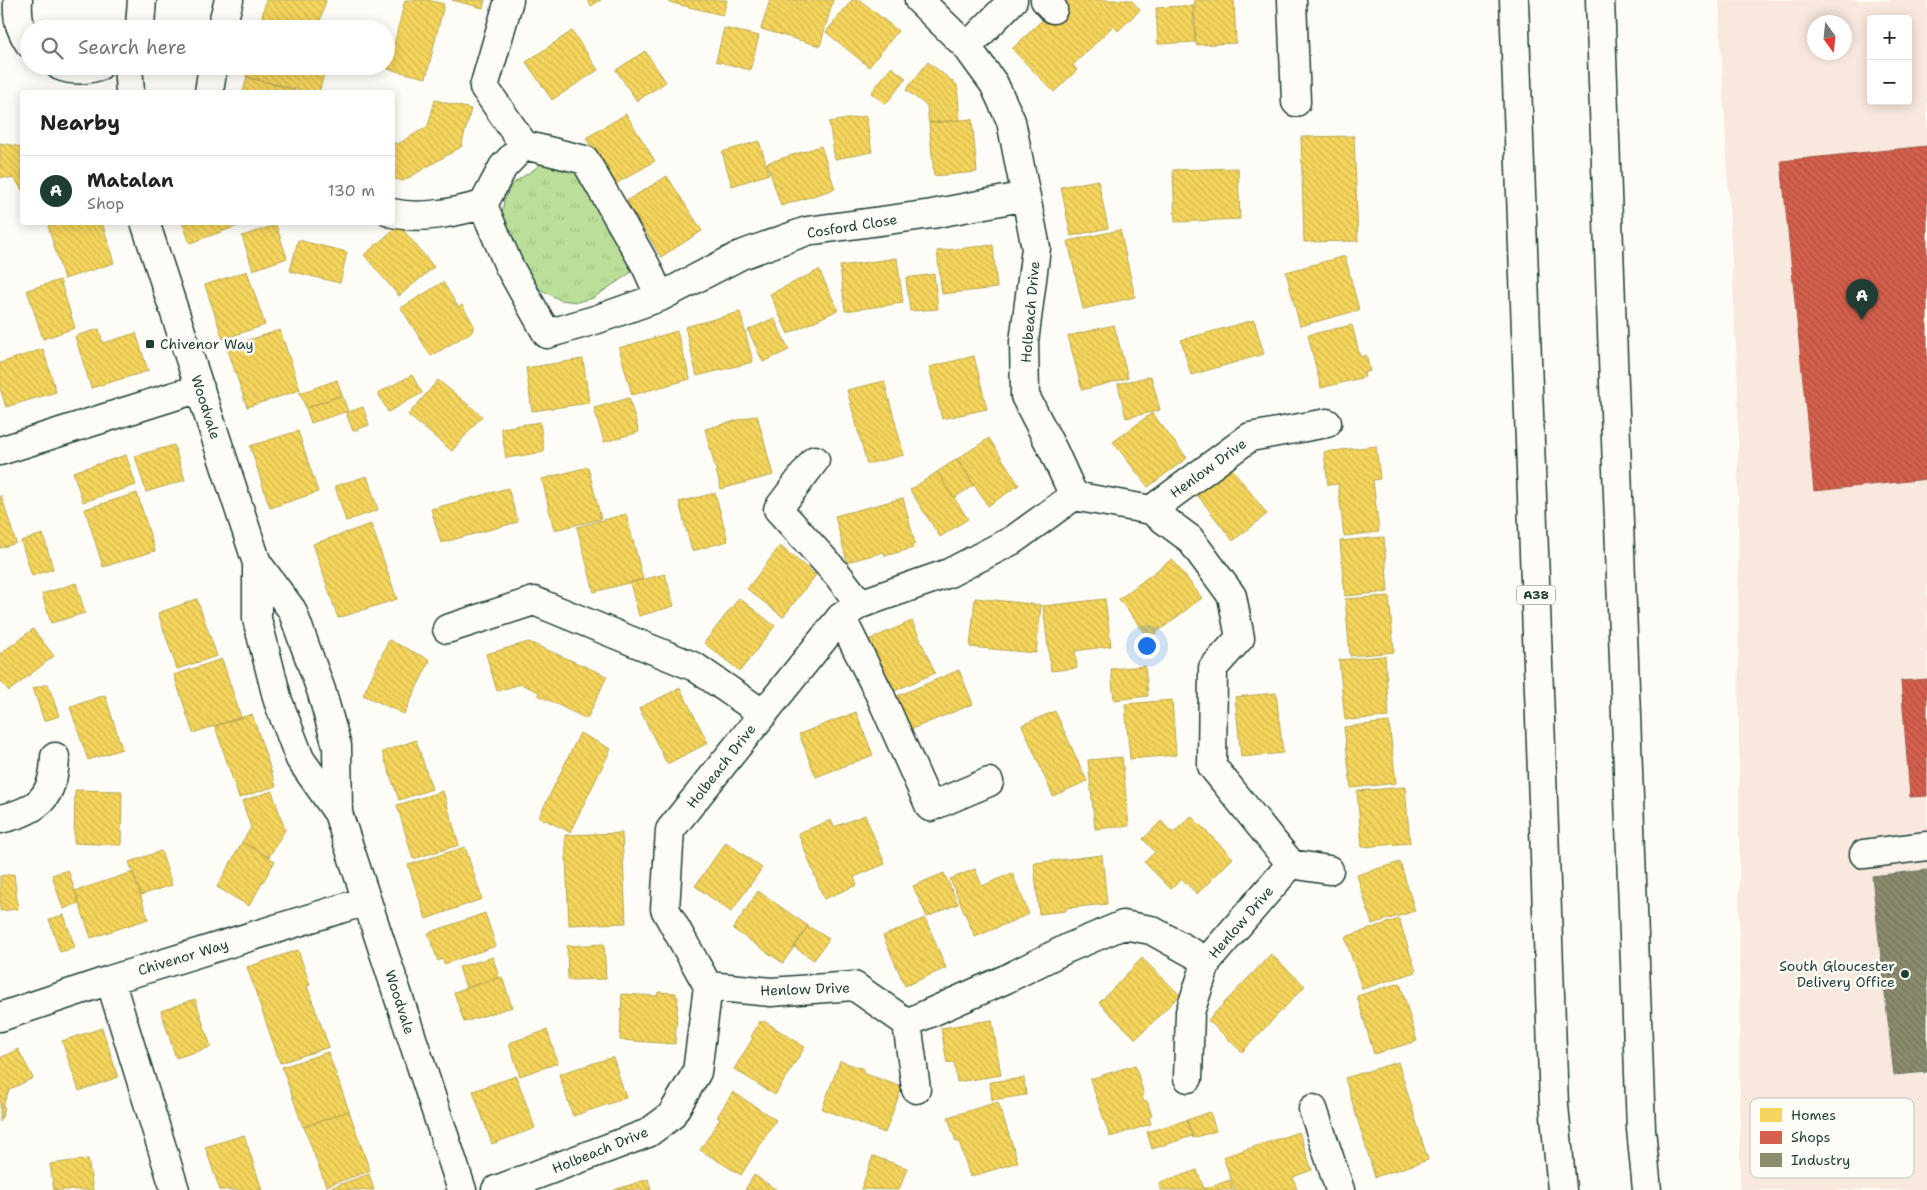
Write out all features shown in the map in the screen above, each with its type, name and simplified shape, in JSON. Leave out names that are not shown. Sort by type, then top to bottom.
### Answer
[{"type":"main road","points":[[140,20],[142,0]]},
{"type":"main road","points":[[223,20],[229,0]]},
{"type":"main road","points":[[509,0],[484,87],[524,145],[585,160],[646,266],[660,297]]},
{"type":"main road","name":"Holbeach Drive","points":[[919,0],[967,47],[994,84],[1010,121],[1036,248],[1024,342],[1025,396],[1074,496]]},
{"type":"main road","points":[[967,47],[1013,0]]},
{"type":"main road","points":[[1292,0],[1296,102]]},
{"type":"main road","name":"A38","points":[[1514,0],[1554,1105],[1562,1190]]},
{"type":"main road","points":[[1600,0],[1641,1129],[1647,1190]]},
{"type":"main road","points":[[12,11],[20,29]]},
{"type":"main road","points":[[129,75],[130,90]]},
{"type":"main road","points":[[208,90],[211,75]]},
{"type":"main road","points":[[395,214],[416,216],[442,214],[483,205],[503,167],[524,145]]},
{"type":"main road","name":"Cosford Close","points":[[483,205],[509,266],[548,334],[660,297],[740,255],[807,231],[932,214],[1026,196]]},
{"type":"main road","name":"Woodvale","points":[[146,225],[257,562],[292,610],[320,690],[337,746],[338,813],[462,1190]]},
{"type":"main road","points":[[0,451],[200,388]]},
{"type":"main road","name":"Henlow Drive","points":[[1150,510],[1250,437],[1327,423]]},
{"type":"main road","points":[[814,460],[778,509],[837,574],[880,695],[930,807],[989,782]]},
{"type":"main road","points":[[850,611],[949,573],[1012,540],[1074,496],[1150,510],[1190,539],[1232,596],[1240,638],[1213,668],[1212,766],[1291,864],[1329,870]]},
{"type":"main road","name":"Woodvale","points":[[257,562],[257,619],[278,701],[300,759],[338,813]]},
{"type":"main road","name":"Holbeach Drive","points":[[447,630],[534,601],[696,667],[762,713]]},
{"type":"main road","name":"Holbeach Drive","points":[[496,1190],[648,1133],[671,1116],[697,1072],[708,986],[666,909],[670,830],[762,713],[850,611]]},
{"type":"main road","points":[[0,819],[17,815],[42,802],[54,776],[55,758]]},
{"type":"main road","points":[[1864,854],[1927,846]]},
{"type":"main road","name":"Henlow Drive","points":[[708,986],[771,992],[854,986],[907,1023],[1006,979],[1068,948],[1123,925],[1151,930],[1207,961],[1291,864]]},
{"type":"main road","name":"Chivenor Way","points":[[0,1017],[110,980],[366,901]]},
{"type":"main road","points":[[1188,1078],[1190,1012],[1207,961]]},
{"type":"main road","points":[[110,980],[175,1190]]},
{"type":"main road","points":[[907,1023],[916,1089]]},
{"type":"main road","points":[[1313,1109],[1340,1190]]},
{"type":"shaded area","points":[[1719,0],[1927,0],[1927,1190],[1740,1190],[1738,388]]},
{"type":"green space","points":[[563,150],[639,267],[593,298],[577,302],[560,300],[536,287],[514,252],[501,222],[504,200],[512,184]]},
{"type":"building: Homes","points":[[266,0],[326,0],[320,20],[261,20]]},
{"type":"building: Homes","points":[[405,0],[428,0],[444,4],[426,78],[395,71],[395,41]]},
{"type":"building: Homes","points":[[452,0],[485,0],[483,8]]},
{"type":"building: Homes","points":[[587,0],[601,0],[591,6]]},
{"type":"building: Homes","points":[[668,0],[727,0],[723,15],[668,2]]},
{"type":"building: Homes","points":[[770,0],[833,0],[820,46],[761,29]]},
{"type":"building: Homes","points":[[852,0],[860,0],[898,31],[869,67],[826,32]]},
{"type":"building: Homes","points":[[1063,0],[1131,0],[1140,10],[1118,31],[1113,26],[1073,65],[1077,70],[1054,92],[1012,49]]},
{"type":"building: Homes","points":[[1194,0],[1234,0],[1236,43],[1196,45]]},
{"type":"building: Homes","points":[[1193,5],[1195,42],[1158,44],[1156,8]]},
{"type":"building: Homes","points":[[724,28],[759,36],[750,70],[716,61]]},
{"type":"building: Homes","points":[[572,31],[598,70],[552,100],[526,62]]},
{"type":"building: Homes","points":[[645,51],[666,82],[637,101],[616,70]]},
{"type":"building: Homes","points":[[928,62],[957,85],[960,120],[929,123],[927,106],[906,90]]},
{"type":"building: Homes","points":[[891,67],[906,78],[886,104],[871,93]]},
{"type":"building: Homes","points":[[247,75],[324,75],[320,90],[299,90],[246,77]]},
{"type":"building: Homes","points":[[247,77],[295,90],[244,90]]},
{"type":"building: Homes","points":[[435,100],[471,109],[461,147],[403,181],[395,179],[395,143],[398,144],[428,126]]},
{"type":"building: Homes","points":[[626,114],[655,161],[614,185],[586,138]]},
{"type":"building: Homes","points":[[866,116],[872,152],[835,159],[829,122]]},
{"type":"building: Homes","points":[[972,119],[977,172],[934,176],[929,123]]},
{"type":"building: Homes","points":[[1354,136],[1358,241],[1304,242],[1301,137]]},
{"type":"building: Homes","points":[[759,141],[769,174],[732,186],[722,152]]},
{"type":"building: Homes","points":[[0,143],[20,147],[20,187],[15,179],[0,177]]},
{"type":"building: Homes","points":[[821,146],[835,189],[781,206],[767,163]]},
{"type":"building: Homes","points":[[1238,168],[1240,219],[1175,222],[1173,170]]},
{"type":"building: Homes","points":[[667,176],[702,231],[661,257],[626,201]]},
{"type":"building: Homes","points":[[1098,180],[1108,228],[1071,236],[1061,187]]},
{"type":"building: Homes","points":[[103,225],[114,263],[64,279],[48,226]]},
{"type":"building: Homes","points":[[183,225],[240,225],[190,243]]},
{"type":"building: Homes","points":[[276,225],[287,258],[253,270],[242,236]]},
{"type":"building: Homes","points":[[399,225],[434,267],[399,296],[364,255]]},
{"type":"building: Homes","points":[[1120,230],[1135,297],[1083,309],[1068,241]]},
{"type":"building: Homes","points":[[298,240],[347,252],[340,283],[290,271]]},
{"type":"building: Homes","points":[[993,245],[997,288],[942,294],[937,251]]},
{"type":"building: Homes","points":[[1345,256],[1359,310],[1300,326],[1286,272]]},
{"type":"building: Homes","points":[[897,258],[903,303],[845,311],[840,266]]},
{"type":"building: Homes","points":[[819,270],[838,310],[788,334],[770,294]]},
{"type":"building: Homes","points":[[247,271],[265,325],[223,339],[205,285]]},
{"type":"building: Homes","points":[[934,274],[938,309],[910,311],[906,278]]},
{"type":"building: Homes","points":[[60,280],[75,328],[43,339],[27,290]]},
{"type":"building: Homes","points":[[443,282],[458,307],[462,305],[475,327],[472,328],[473,331],[431,356],[401,308]]},
{"type":"building: Homes","points":[[740,312],[753,362],[697,376],[685,327]]},
{"type":"building: Homes","points":[[774,318],[789,350],[763,362],[748,330]]},
{"type":"building: Homes","points":[[1254,320],[1264,354],[1191,375],[1181,340]]},
{"type":"building: Homes","points":[[1114,325],[1128,378],[1082,390],[1068,336]]},
{"type":"building: Homes","points":[[1352,325],[1360,357],[1366,355],[1370,371],[1364,373],[1365,377],[1321,388],[1308,335]]},
{"type":"building: Homes","points":[[99,329],[103,343],[136,333],[148,371],[91,388],[75,336]]},
{"type":"building: Homes","points":[[280,330],[300,390],[247,407],[227,347]]},
{"type":"building: Homes","points":[[677,331],[690,379],[632,395],[619,348]]},
{"type":"building: Homes","points":[[43,349],[56,392],[6,407],[0,388],[0,363]]},
{"type":"building: Homes","points":[[974,356],[987,409],[942,419],[929,367]]},
{"type":"building: Homes","points":[[583,359],[589,403],[532,411],[526,368]]},
{"type":"building: Homes","points":[[412,375],[422,393],[388,412],[378,393]]},
{"type":"building: Homes","points":[[1151,376],[1160,410],[1126,418],[1118,384]]},
{"type":"building: Homes","points":[[337,380],[342,395],[306,408],[300,393]]},
{"type":"building: Homes","points":[[438,380],[482,416],[452,451],[408,415]]},
{"type":"building: Homes","points":[[884,381],[904,455],[867,464],[847,390]]},
{"type":"building: Homes","points":[[342,395],[348,411],[311,423],[306,408]]},
{"type":"building: Homes","points":[[629,398],[639,432],[604,442],[594,408]]},
{"type":"building: Homes","points":[[363,407],[369,425],[353,431],[346,413]]},
{"type":"building: Homes","points":[[1152,413],[1187,458],[1148,487],[1113,442]]},
{"type":"building: Homes","points":[[757,415],[773,475],[721,489],[705,429]]},
{"type":"building: Homes","points":[[540,422],[544,452],[506,458],[501,428]]},
{"type":"building: Homes","points":[[298,431],[318,492],[270,508],[250,446]]},
{"type":"building: Homes","points":[[989,438],[1019,485],[988,506],[957,459]]},
{"type":"building: Homes","points":[[174,445],[185,480],[146,492],[135,456]]},
{"type":"building: Homes","points":[[1376,446],[1380,479],[1373,480],[1379,532],[1344,536],[1338,484],[1328,485],[1324,452]]},
{"type":"building: Homes","points":[[126,455],[136,485],[83,502],[73,472]]},
{"type":"building: Homes","points":[[957,459],[974,485],[954,498],[937,472]]},
{"type":"building: Homes","points":[[1230,466],[1267,514],[1233,541],[1195,492]]},
{"type":"building: Homes","points":[[588,467],[601,519],[554,530],[542,479]]},
{"type":"building: Homes","points":[[937,472],[968,519],[940,537],[910,490]]},
{"type":"building: Homes","points":[[367,476],[378,510],[346,521],[335,486]]},
{"type":"building: Homes","points":[[508,488],[518,522],[441,543],[431,509]]},
{"type":"building: Homes","points":[[137,493],[155,551],[103,567],[85,509]]},
{"type":"building: Homes","points":[[715,493],[728,541],[692,551],[679,502]]},
{"type":"building: Homes","points":[[0,496],[16,543],[0,548]]},
{"type":"building: Homes","points":[[903,498],[915,544],[912,545],[913,548],[885,556],[884,552],[847,562],[835,516]]},
{"type":"building: Homes","points":[[626,514],[643,579],[594,592],[577,527]]},
{"type":"building: Homes","points":[[371,524],[397,599],[338,618],[313,544]]},
{"type":"building: Homes","points":[[43,534],[53,569],[32,576],[21,541]]},
{"type":"building: Homes","points":[[1384,537],[1388,592],[1345,596],[1340,541]]},
{"type":"building: Homes","points":[[780,546],[816,575],[783,617],[747,589]]},
{"type":"building: Homes","points":[[1172,559],[1202,598],[1149,638],[1119,599]]},
{"type":"building: Homes","points":[[665,574],[674,606],[639,616],[630,583]]},
{"type":"building: Homes","points":[[76,583],[85,613],[51,623],[42,594]]},
{"type":"building: Homes","points":[[1389,596],[1394,652],[1350,656],[1345,599]]},
{"type":"building: Homes","points":[[739,598],[775,626],[740,671],[704,643]]},
{"type":"building: Homes","points":[[975,598],[1041,605],[1036,653],[970,647]]},
{"type":"building: Homes","points":[[197,599],[217,656],[177,669],[158,613]]},
{"type":"building: Homes","points":[[1105,599],[1111,646],[1075,651],[1077,668],[1051,671],[1043,606]]},
{"type":"building: Homes","points":[[912,621],[935,673],[892,692],[866,641]]},
{"type":"building: Homes","points":[[33,629],[54,656],[9,691],[0,680],[0,654]]},
{"type":"building: Homes","points":[[389,640],[430,660],[404,714],[363,695]]},
{"type":"building: Homes","points":[[529,642],[607,676],[587,719],[538,695],[539,692],[521,684],[497,691],[486,654]]},
{"type":"building: Homes","points":[[1385,656],[1389,717],[1345,720],[1339,660]]},
{"type":"building: Homes","points":[[222,659],[241,717],[193,733],[174,675]]},
{"type":"building: Homes","points":[[1145,666],[1148,696],[1114,700],[1111,669]]},
{"type":"building: Homes","points":[[959,670],[973,704],[902,733],[888,700]]},
{"type":"building: Homes","points":[[48,684],[59,716],[44,721],[33,688]]},
{"type":"building: Homes","points":[[680,688],[708,743],[667,764],[639,708]]},
{"type":"building: Homes","points":[[1276,693],[1283,753],[1241,757],[1235,697]]},
{"type":"building: Homes","points":[[105,695],[122,749],[88,760],[70,707]]},
{"type":"building: Homes","points":[[1172,700],[1176,755],[1130,759],[1125,704]]},
{"type":"building: Homes","points":[[1055,711],[1087,781],[1053,796],[1022,725]]},
{"type":"building: Homes","points":[[856,712],[873,755],[816,777],[799,734]]},
{"type":"building: Homes","points":[[252,714],[276,786],[239,798],[215,726]]},
{"type":"building: Homes","points":[[1389,722],[1396,783],[1351,788],[1344,727]]},
{"type":"building: Homes","points":[[580,733],[611,749],[570,832],[539,817]]},
{"type":"building: Homes","points":[[416,740],[432,789],[399,800],[382,752]]},
{"type":"building: Homes","points":[[1122,757],[1129,826],[1095,829],[1088,760]]},
{"type":"building: Homes","points":[[1405,787],[1410,843],[1362,847],[1357,791]]},
{"type":"building: Homes","points":[[75,790],[122,791],[121,845],[74,843]]},
{"type":"building: Homes","points":[[272,791],[285,830],[269,857],[242,842],[251,828],[242,801]]},
{"type":"building: Homes","points":[[443,791],[459,845],[413,859],[397,805]]},
{"type":"building: Homes","points":[[865,815],[885,864],[854,877],[857,885],[824,899],[798,833],[831,820],[834,827]]},
{"type":"building: Homes","points":[[1191,816],[1233,858],[1197,894],[1182,879],[1171,889],[1144,862],[1155,852],[1143,839],[1161,821],[1173,833]]},
{"type":"building: Homes","points":[[622,833],[626,923],[569,925],[565,835]]},
{"type":"building: Homes","points":[[242,842],[275,861],[249,906],[217,887]]},
{"type":"building: Homes","points":[[726,842],[762,868],[731,912],[695,886]]},
{"type":"building: Homes","points":[[465,847],[482,899],[426,919],[408,865]]},
{"type":"building: Homes","points":[[161,851],[172,885],[141,895],[129,862]]},
{"type":"building: Homes","points":[[1102,855],[1107,904],[1066,908],[1066,911],[1039,914],[1034,863]]},
{"type":"building: Homes","points":[[1400,862],[1415,911],[1372,924],[1357,875]]},
{"type":"building: Homes","points":[[975,869],[982,886],[1012,873],[1029,914],[975,937],[950,879]]},
{"type":"building: Homes","points":[[68,870],[79,903],[63,909],[52,875]]},
{"type":"building: Homes","points":[[133,872],[148,919],[91,938],[75,891]]},
{"type":"building: Homes","points":[[944,873],[958,904],[927,917],[913,886]]},
{"type":"building: Homes","points":[[14,874],[18,909],[0,911],[0,876]]},
{"type":"building: Homes","points":[[758,891],[808,926],[783,963],[733,929]]},
{"type":"building: Homes","points":[[485,913],[496,946],[444,964],[443,959],[438,961],[428,933]]},
{"type":"building: Homes","points":[[64,915],[75,948],[60,952],[49,919]]},
{"type":"building: Homes","points":[[925,918],[946,968],[905,986],[883,936]]},
{"type":"building: Homes","points":[[1399,919],[1416,972],[1362,989],[1345,937]]},
{"type":"building: Homes","points":[[808,926],[829,939],[814,960],[794,947]]},
{"type":"building: Homes","points":[[604,944],[606,979],[568,980],[567,946]]},
{"type":"building: Homes","points":[[298,950],[310,985],[307,986],[329,1047],[280,1063],[247,967]]},
{"type":"building: Homes","points":[[1271,954],[1305,986],[1242,1052],[1208,1020]]},
{"type":"building: Homes","points":[[493,957],[499,977],[466,988],[459,967]]},
{"type":"building: Homes","points":[[1142,958],[1180,995],[1136,1039],[1099,1003]]},
{"type":"building: Homes","points":[[502,977],[512,1007],[464,1022],[454,992]]},
{"type":"building: Homes","points":[[1400,983],[1417,1041],[1374,1054],[1357,996]]},
{"type":"building: Homes","points":[[658,992],[676,993],[676,997],[678,997],[675,1044],[620,1040],[622,994],[657,996]]},
{"type":"building: Homes","points":[[195,999],[211,1047],[176,1058],[161,1011]]},
{"type":"building: Homes","points":[[992,1020],[1001,1075],[957,1082],[954,1062],[947,1063],[941,1028]]},
{"type":"building: Homes","points":[[760,1021],[763,1023],[764,1021],[805,1047],[775,1095],[734,1069],[753,1038],[751,1037]]},
{"type":"building: Homes","points":[[102,1028],[118,1077],[79,1091],[62,1041]]},
{"type":"building: Homes","points":[[547,1030],[558,1063],[520,1076],[509,1043]]},
{"type":"building: Homes","points":[[18,1049],[33,1078],[9,1090],[2,1108],[0,1107],[0,1058]]},
{"type":"building: Homes","points":[[328,1052],[349,1111],[303,1127],[282,1067]]},
{"type":"building: Homes","points":[[613,1057],[626,1098],[573,1116],[559,1074]]},
{"type":"building: Homes","points":[[840,1061],[864,1069],[863,1073],[902,1087],[885,1133],[822,1109]]},
{"type":"building: Homes","points":[[1398,1062],[1428,1160],[1375,1177],[1345,1078]]},
{"type":"building: Homes","points":[[1135,1065],[1144,1095],[1142,1096],[1144,1102],[1147,1101],[1152,1116],[1149,1117],[1151,1124],[1110,1137],[1090,1079]]},
{"type":"building: Homes","points":[[516,1076],[535,1128],[492,1144],[473,1091]]},
{"type":"building: Homes","points":[[1024,1078],[1026,1095],[992,1100],[990,1082]]},
{"type":"building: Homes","points":[[733,1092],[776,1120],[741,1175],[700,1150],[720,1119],[717,1117]]},
{"type":"building: Homes","points":[[998,1102],[1018,1162],[970,1177],[959,1141],[956,1142],[948,1117]]},
{"type":"building: Homes","points":[[0,1107],[5,1108],[0,1122]]},
{"type":"building: Homes","points":[[349,1111],[370,1171],[326,1186],[304,1127]]},
{"type":"building: Homes","points":[[1210,1112],[1216,1131],[1193,1138],[1187,1120]]},
{"type":"building: Homes","points":[[1187,1120],[1192,1136],[1152,1149],[1147,1132]]},
{"type":"building: Homes","points":[[1299,1132],[1312,1170],[1293,1177],[1297,1190],[1235,1190],[1223,1157]]},
{"type":"building: Homes","points":[[244,1135],[262,1190],[220,1190],[205,1147]]},
{"type":"building: Homes","points":[[873,1156],[907,1168],[899,1190],[861,1189]]},
{"type":"building: Homes","points":[[88,1159],[93,1190],[54,1190],[50,1164]]},
{"type":"building: Homes","points":[[1197,1170],[1204,1189],[1230,1180],[1233,1190],[1161,1190],[1159,1183]]},
{"type":"building: Homes","points":[[369,1174],[374,1190],[324,1190]]},
{"type":"building: Homes","points":[[754,1175],[777,1190],[745,1190]]},
{"type":"building: Homes","points":[[648,1179],[651,1190],[614,1190]]},
{"type":"building: Shops","points":[[1927,146],[1927,479],[1814,491],[1781,161]]},
{"type":"building: Shops","points":[[1927,679],[1927,796],[1910,797],[1901,681]]},
{"type":"building: Industry","name":"South Gloucester Delivery Office","points":[[1927,870],[1927,1072],[1894,1075],[1872,876]]},
{"type":"place","name":"Matalan","points":[[1862,320]]},
{"type":"place","name":"Chivenor Way","points":[[150,344]]},
{"type":"place","name":"South Gloucester Delivery Office","points":[[1905,974]]}]
